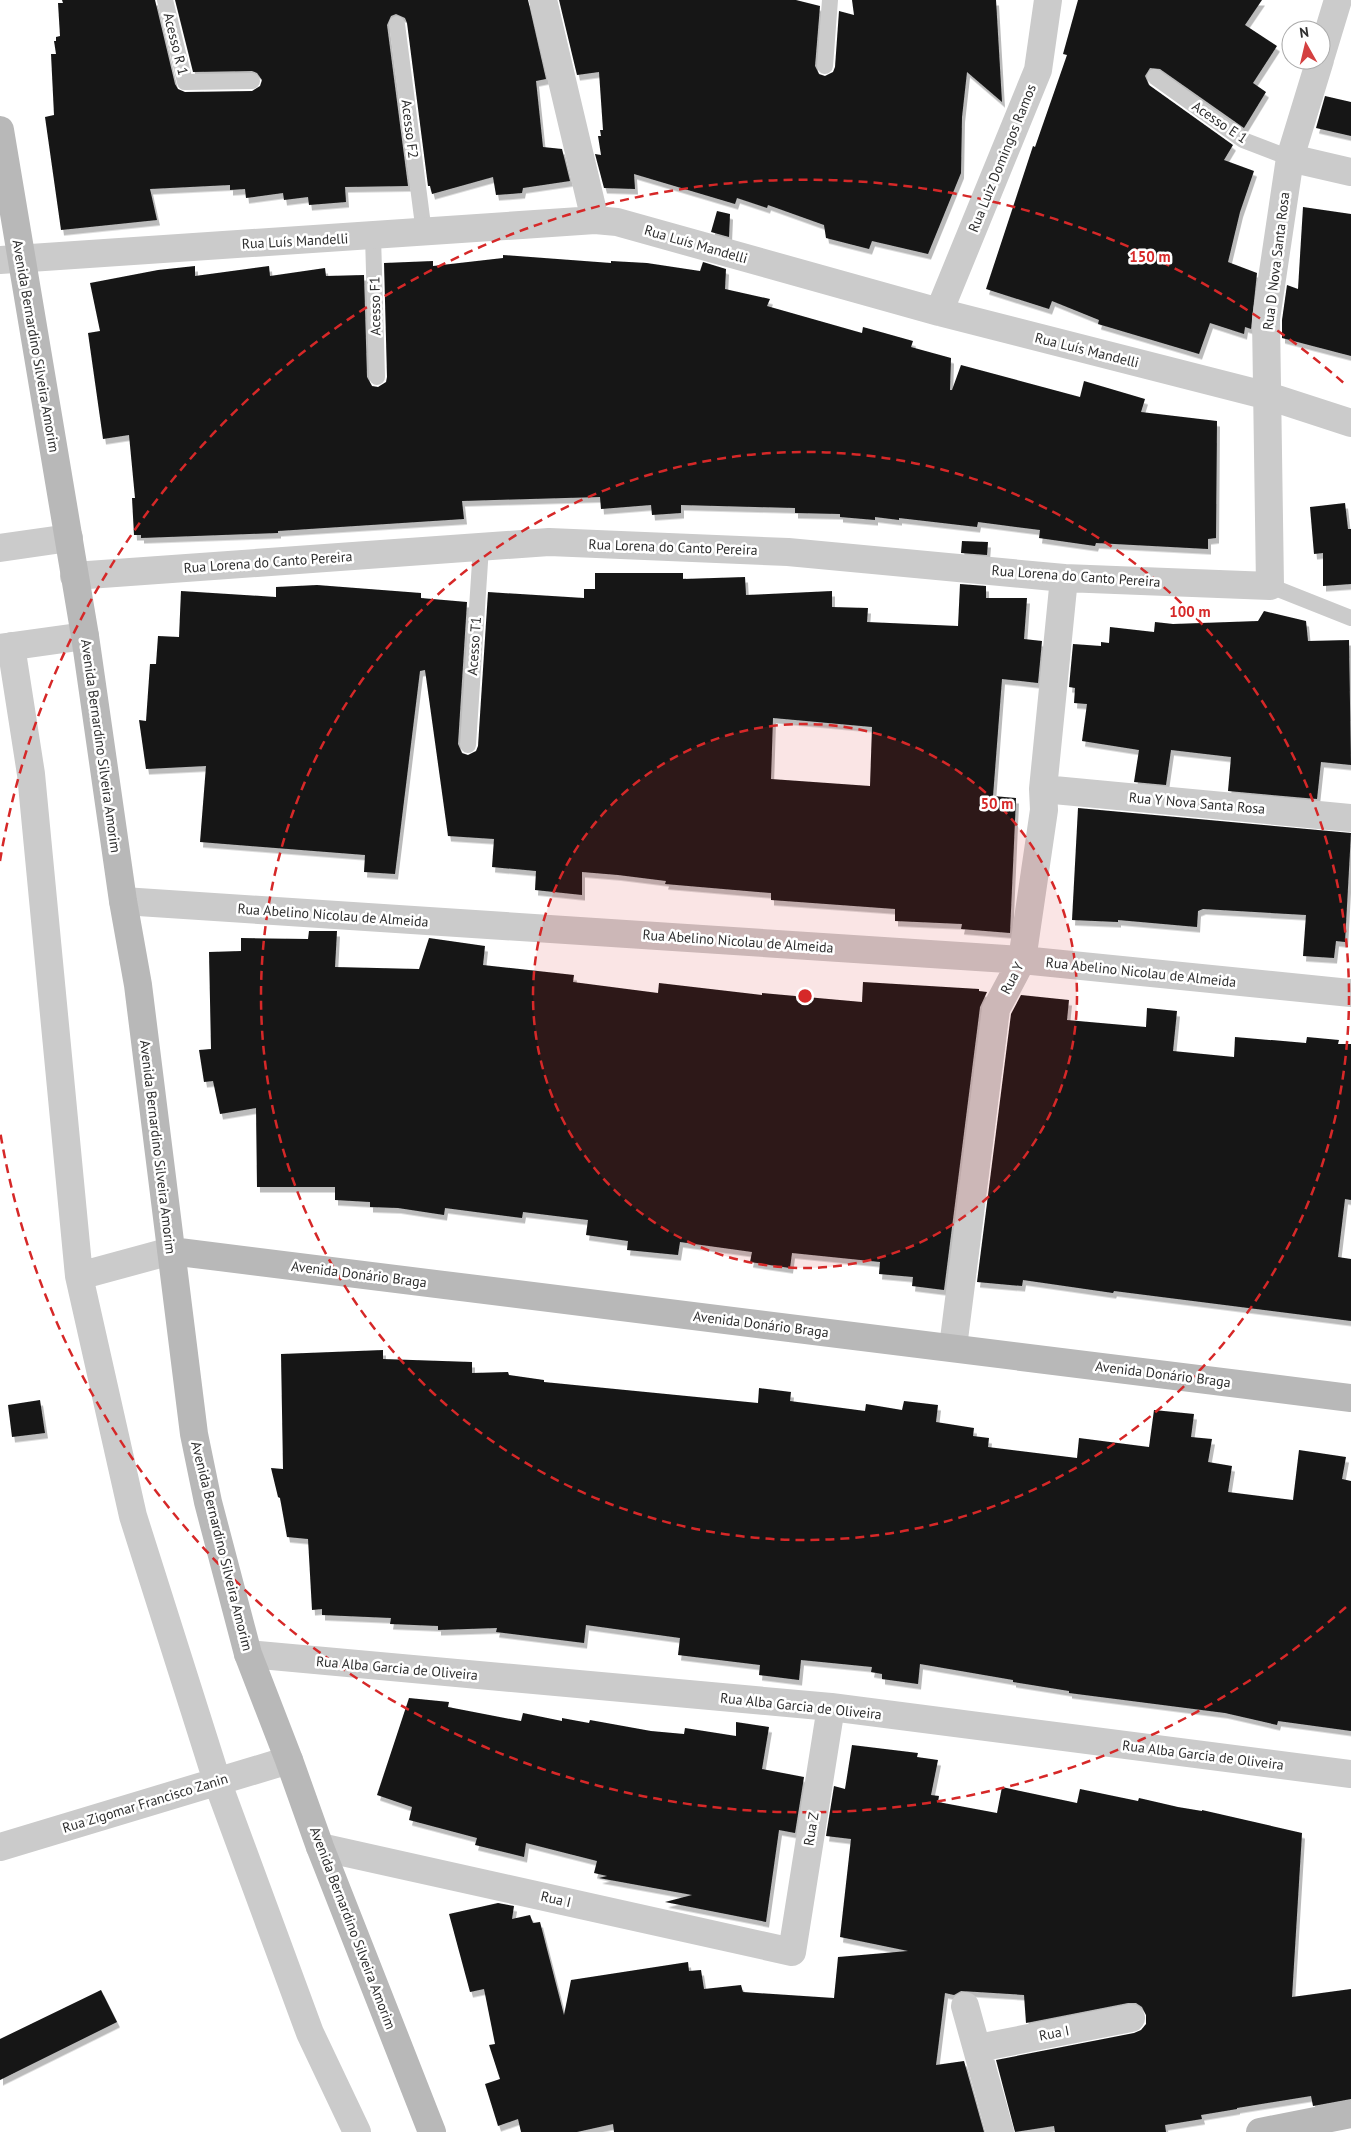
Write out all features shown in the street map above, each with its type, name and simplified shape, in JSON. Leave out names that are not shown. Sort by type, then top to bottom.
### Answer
[{"type":"main road","name":"Avenida Bernardino Silveira Amorim","points":[[0,130],[10,259],[68,538],[85,636],[123,901],[138,985],[194,1434],[208,1502],[248,1654],[290,1760],[320,1847],[432,2132]]},
{"type":"main road","name":"Avenida Donário Braga","points":[[171,1251],[1351,1398]]},
{"type":"main road","points":[[1271,2131],[1351,2114]]},
{"type":"street","points":[[543,0],[595,220]]},
{"type":"street","name":"Rua Luiz Domingos Ramos","points":[[939,312],[1038,70],[1048,0]]},
{"type":"street","points":[[1331,23],[1338,0]]},
{"type":"street","name":"Rua D Nova Santa Rosa","points":[[1270,586],[1266,319],[1290,158],[1317,70]]},
{"type":"street","points":[[1290,158],[1351,172]]},
{"type":"street","name":"Rua Luís Mandelli","points":[[10,259],[424,233],[595,220],[617,222],[939,312],[1268,396],[1351,423]]},
{"type":"street","points":[[0,548],[68,538]]},
{"type":"street","name":"Rua Lorena do Canto Pereira","points":[[74,576],[549,542],[788,552],[1064,578],[1270,586]]},
{"type":"street","name":"Rua Y","points":[[953,1347],[996,1009],[1022,960],[1044,810],[1044,789],[1064,578]]},
{"type":"street","points":[[85,636],[5,647],[31,774],[79,1276],[133,1516],[217,1781],[310,2033],[357,2132]]},
{"type":"street","name":"Rua Y Nova Santa Rosa","points":[[1044,789],[1351,818]]},
{"type":"street","name":"Rua Abelino Nicolau de Almeida","points":[[123,901],[1022,960],[1351,993]]},
{"type":"street","points":[[79,1276],[171,1251]]},
{"type":"street","name":"Rua Alba Garcia de Oliveira","points":[[248,1654],[831,1707],[1351,1774]]},
{"type":"street","name":"Rua Z","points":[[792,1952],[831,1707]]},
{"type":"street","name":"Rua Zigomar Francisco Zanin","points":[[0,1847],[290,1760]]},
{"type":"street","name":"Rua I","points":[[320,1847],[792,1952]]},
{"type":"street","points":[[965,2006],[1000,2132]]},
{"type":"street","name":"Rua I","points":[[978,2048],[1131,2018]]},
{"type":"lane","name":"Acesso R 1","points":[[164,0],[185,82],[252,81]]},
{"type":"lane","points":[[825,66],[830,0]]},
{"type":"lane","name":"Acesso F2","points":[[397,24],[424,233]]},
{"type":"lane","name":"Acesso E 1","points":[[1155,77],[1243,140],[1290,158]]},
{"type":"lane","name":"Acesso F1","points":[[373,236],[377,377]]},
{"type":"lane","name":"Acesso T1","points":[[468,744],[481,547]]},
{"type":"lane","points":[[1270,586],[1351,618]]},
{"type":"building","points":[[62,0],[155,0],[175,84],[178,89],[185,92],[252,91],[260,86],[262,80],[257,73],[252,71],[193,72],[175,0],[528,0],[546,79],[536,81],[543,147],[562,149],[570,181],[523,188],[522,193],[496,195],[493,177],[432,194],[430,186],[428,186],[407,23],[405,18],[396,14],[391,16],[387,25],[408,186],[345,187],[346,202],[309,205],[308,197],[284,200],[283,193],[246,198],[245,189],[230,190],[230,185],[150,189],[157,220],[61,230],[45,117],[54,115],[51,54],[56,54],[54,41],[56,41],[56,37],[60,36],[58,3],[63,3]]},
{"type":"building","points":[[559,0],[796,0],[820,6],[815,66],[819,74],[825,76],[833,72],[835,67],[839,11],[854,15],[852,0],[996,0],[1002,102],[967,72],[962,117],[961,173],[928,254],[872,241],[869,249],[826,238],[824,225],[768,205],[767,208],[737,198],[735,204],[634,174],[635,189],[604,188],[595,154],[601,155],[598,136],[601,136],[600,130],[603,130],[599,72],[577,75]]},
{"type":"building","points":[[1078,0],[1262,0],[1245,25],[1277,46],[1253,83],[1266,92],[1244,128],[1160,69],[1150,68],[1145,76],[1149,85],[1233,145],[1224,160],[1254,171],[1240,212],[1228,262],[1257,273],[1251,329],[1245,327],[1244,334],[1210,323],[1199,354],[1098,324],[1099,320],[1052,301],[1049,309],[986,289],[1033,146],[1035,147],[1067,55],[1063,54]]},
{"type":"building","points":[[1325,96],[1351,102],[1351,136],[1316,128]]},
{"type":"building","points":[[1303,207],[1351,214],[1351,356],[1282,338],[1282,320],[1287,285],[1298,289]]},
{"type":"building","points":[[717,211],[730,214],[729,237],[711,232]]},
{"type":"building","points":[[503,255],[611,263],[611,261],[647,263],[700,271],[703,262],[726,269],[725,289],[770,299],[767,306],[862,333],[863,327],[913,341],[911,347],[951,358],[950,390],[952,390],[961,365],[1080,397],[1084,381],[1145,399],[1141,412],[1217,421],[1216,538],[1208,539],[1208,549],[1096,543],[1095,546],[1039,538],[1040,530],[978,522],[977,527],[899,518],[899,520],[875,517],[875,520],[840,517],[840,514],[795,513],[795,508],[681,505],[681,513],[652,515],[651,505],[601,509],[600,497],[462,501],[464,519],[278,531],[278,533],[141,538],[141,535],[134,535],[132,498],[135,498],[129,435],[103,439],[88,333],[100,331],[90,283],[158,270],[195,266],[195,276],[269,266],[270,276],[325,268],[326,276],[364,275],[367,377],[372,386],[378,387],[386,382],[387,377],[384,263],[433,261],[433,266],[503,258]]},
{"type":"building","points":[[1345,503],[1348,529],[1351,529],[1351,584],[1323,586],[1323,553],[1314,554],[1310,507]]},
{"type":"building","points":[[962,541],[988,542],[987,555],[961,553]]},
{"type":"building","points":[[595,573],[683,573],[683,579],[745,577],[746,595],[832,591],[832,607],[868,608],[867,622],[958,626],[960,584],[986,586],[986,598],[1027,598],[1024,639],[1042,641],[1038,683],[1002,679],[993,796],[1016,798],[1010,933],[961,929],[962,924],[895,921],[895,909],[771,900],[771,893],[665,884],[666,881],[618,875],[582,872],[582,895],[535,890],[536,871],[492,867],[494,839],[448,836],[425,670],[420,671],[395,874],[364,872],[365,855],[200,842],[206,766],[146,769],[139,720],[146,721],[150,664],[156,664],[158,636],[179,637],[181,591],[276,597],[276,587],[317,585],[421,593],[421,598],[467,602],[458,744],[462,753],[468,755],[476,751],[478,746],[488,592],[584,598],[584,589],[595,589]],"holes":[[[773,718],[872,727],[870,786],[771,779]]]},
{"type":"building","points":[[1264,611],[1306,621],[1308,641],[1349,640],[1351,765],[1321,762],[1317,799],[1228,791],[1231,757],[1171,750],[1166,785],[1134,782],[1139,750],[1082,741],[1087,704],[1074,703],[1075,688],[1069,687],[1073,644],[1101,646],[1101,642],[1109,643],[1110,627],[1154,632],[1155,622],[1173,624],[1258,621]]},
{"type":"building","points":[[1078,808],[1351,833],[1345,942],[1336,941],[1334,958],[1303,956],[1306,915],[1203,909],[1198,911],[1197,927],[1118,920],[1118,922],[1072,920]]},
{"type":"building","points":[[309,931],[337,931],[335,967],[419,969],[429,938],[485,946],[483,965],[574,975],[573,982],[658,993],[659,983],[762,995],[762,993],[862,1002],[863,982],[979,989],[979,991],[987,992],[980,1007],[944,1290],[912,1286],[913,1277],[879,1274],[880,1262],[792,1253],[790,1268],[750,1262],[752,1252],[680,1242],[678,1255],[627,1250],[628,1241],[586,1235],[588,1220],[523,1212],[522,1218],[445,1208],[444,1215],[398,1208],[370,1207],[370,1202],[335,1200],[335,1187],[257,1187],[256,1108],[220,1114],[213,1081],[204,1082],[199,1050],[211,1049],[209,952],[241,951],[241,938],[308,939]]},
{"type":"building","points":[[1021,995],[1069,1000],[1067,1020],[1146,1027],[1147,1008],[1177,1011],[1173,1051],[1234,1057],[1235,1037],[1306,1043],[1307,1037],[1339,1040],[1338,1044],[1351,1044],[1351,1200],[1345,1199],[1338,1257],[1351,1259],[1351,1321],[1114,1291],[1113,1293],[1023,1280],[1022,1286],[977,1282],[1011,1014]]},
{"type":"building","points":[[383,1350],[383,1359],[472,1362],[472,1373],[508,1372],[509,1375],[544,1380],[544,1382],[758,1403],[759,1388],[791,1392],[790,1401],[865,1411],[866,1404],[902,1410],[904,1401],[938,1405],[936,1422],[974,1428],[973,1436],[989,1438],[988,1447],[1077,1458],[1079,1438],[1149,1447],[1154,1410],[1194,1414],[1191,1437],[1212,1439],[1208,1462],[1232,1466],[1228,1492],[1293,1500],[1299,1450],[1346,1457],[1342,1479],[1351,1481],[1351,1731],[1278,1721],[1277,1725],[1225,1713],[1069,1693],[1069,1691],[1013,1682],[1013,1680],[920,1664],[918,1684],[882,1679],[882,1674],[871,1672],[872,1667],[801,1660],[799,1680],[759,1675],[760,1665],[678,1655],[680,1638],[586,1625],[584,1643],[496,1632],[497,1628],[438,1630],[438,1626],[390,1624],[391,1618],[322,1615],[322,1609],[312,1610],[308,1539],[287,1537],[280,1498],[278,1497],[271,1468],[283,1469],[281,1354]]},
{"type":"building","points":[[40,1400],[45,1433],[12,1437],[8,1405]]},
{"type":"building","points":[[409,1698],[449,1702],[448,1707],[521,1721],[523,1713],[562,1721],[562,1718],[589,1723],[590,1720],[651,1731],[684,1734],[685,1728],[736,1736],[736,1722],[769,1727],[762,1769],[804,1777],[795,1833],[779,1830],[766,1922],[665,1902],[692,1895],[599,1878],[607,1876],[594,1873],[597,1861],[526,1843],[524,1857],[475,1845],[477,1838],[409,1820],[412,1807],[377,1795]]},
{"type":"building","points":[[852,1745],[918,1753],[917,1757],[938,1760],[931,1795],[939,1796],[938,1802],[997,1813],[1002,1787],[1077,1803],[1080,1789],[1138,1801],[1139,1798],[1178,1807],[1202,1810],[1302,1833],[1292,1997],[1351,1989],[1351,2099],[1313,2106],[1311,2096],[1237,2108],[1201,2115],[1202,2119],[1165,2125],[1166,2132],[1055,2132],[1054,2126],[1015,2132],[996,2060],[1134,2033],[1141,2030],[1146,2024],[1146,2015],[1142,2007],[1136,2003],[1128,2003],[1026,2023],[1024,1995],[961,1991],[954,1995],[945,1993],[936,2065],[964,2061],[984,2132],[614,2132],[613,2124],[577,2132],[521,2132],[518,2119],[498,2126],[485,2084],[500,2079],[489,2045],[495,2044],[484,1989],[470,1992],[449,1914],[498,1903],[514,1906],[512,1919],[530,1915],[533,1923],[540,1922],[564,2015],[571,1980],[688,1962],[689,1971],[701,1970],[704,1989],[741,1985],[743,1992],[834,1998],[838,1957],[908,1951],[840,1937],[851,1839],[826,1836],[834,1786],[845,1789]]},
{"type":"building","points":[[101,1990],[117,2022],[0,2080],[0,2039]]}]
